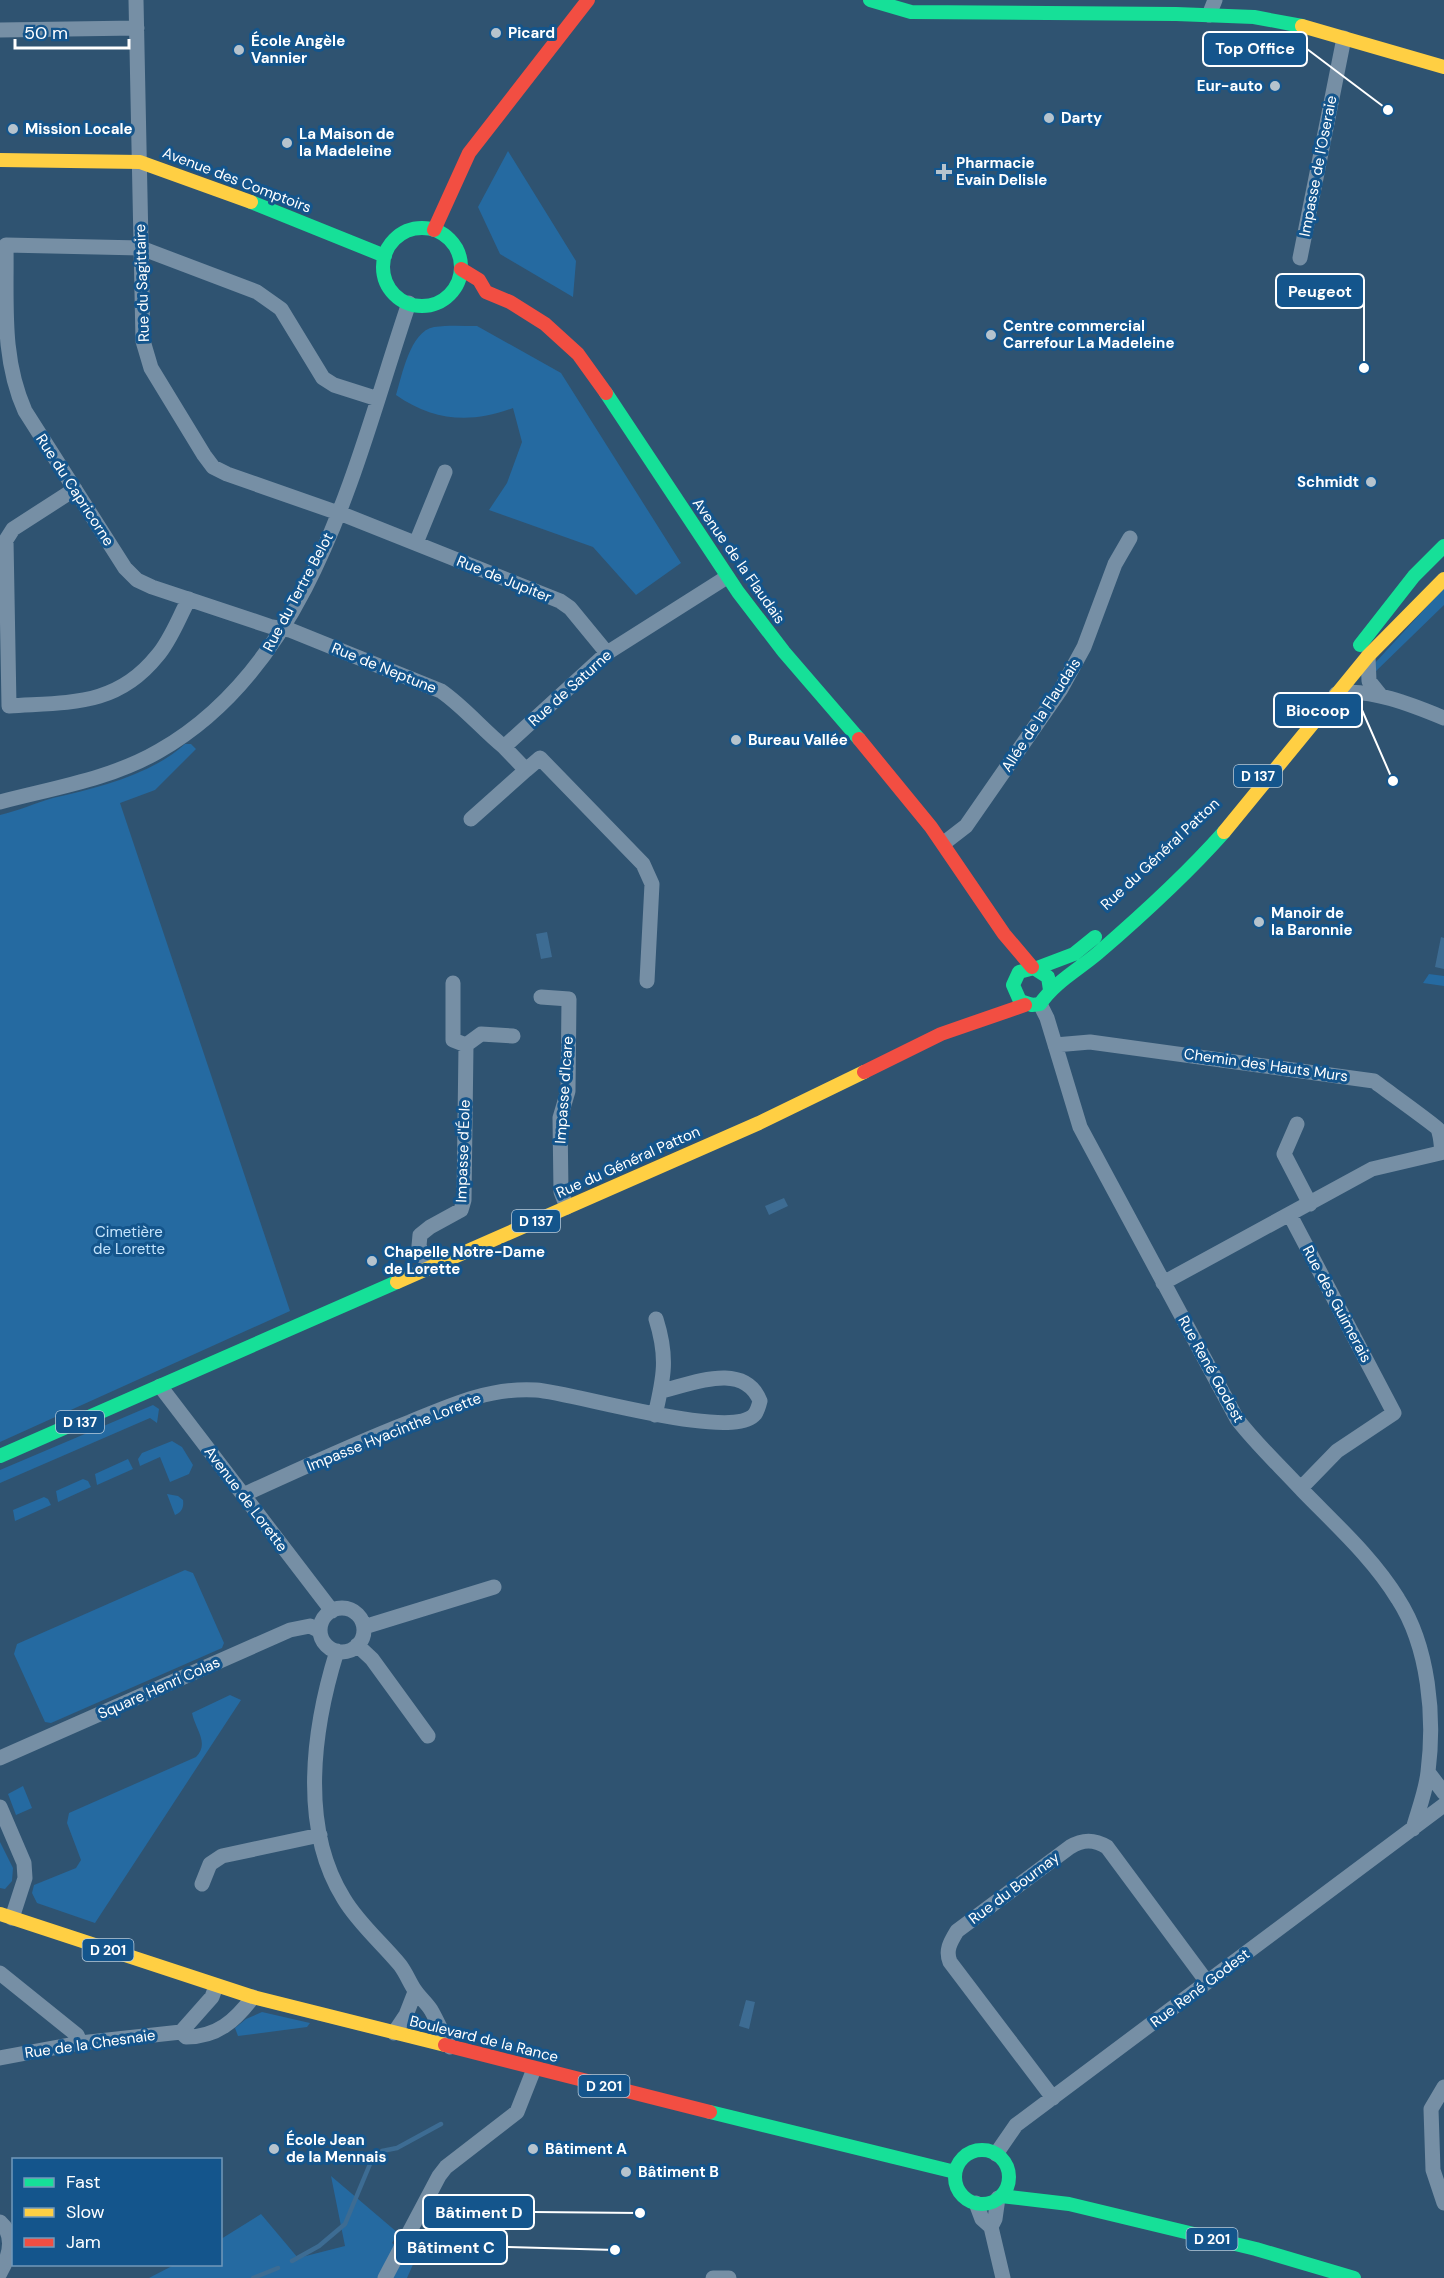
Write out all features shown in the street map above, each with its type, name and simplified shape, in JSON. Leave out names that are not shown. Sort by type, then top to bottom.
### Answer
[{"type":"main road","points":[[434,230],[469,153],[588,0]]},
{"type":"main road","points":[[870,0],[910,12],[1031,7],[1254,17],[1286,22],[1444,67]]},
{"type":"main road","name":"Avenue des Comptoirs","points":[[0,160],[140,162],[286,214],[385,256]]},
{"type":"main road","points":[[410,230],[434,230],[446,236],[454,245],[461,269],[459,278],[450,294],[431,304],[409,303],[390,289],[385,279],[385,256],[394,240],[410,230]]},
{"type":"main road","name":"Avenue de la Flaudais","points":[[461,269],[479,280],[476,295]]},
{"type":"main road","name":"Avenue de la Flaudais","points":[[450,294],[476,295],[510,302],[561,336],[579,354],[727,577],[803,676],[878,761],[944,843],[1016,950],[1034,968]]},
{"type":"main road","name":"Rue du Général Patton","points":[[1034,968],[1074,954],[1205,838],[1236,804],[1414,576],[1444,546]]},
{"type":"main road","name":"Rue du Général Patton","points":[[1050,990],[1097,954],[1205,854],[1368,656],[1444,579]]},
{"type":"main road","name":"Avenue de la Flaudais","points":[[956,863],[1006,961],[1010,985]]},
{"type":"main road","points":[[1034,968],[1048,977],[1050,990],[1032,1005],[1015,998],[1010,985],[1021,970],[1034,968]]},
{"type":"main road","name":"Rue du Général Patton","points":[[941,1034],[958,1019],[986,1004]]},
{"type":"main road","name":"Rue du Général Patton","points":[[160,1386],[759,1123],[941,1034],[1032,1005]]},
{"type":"main road","name":"D 137","points":[[0,1456],[160,1386]]},
{"type":"main road","name":"D 201","points":[[6,1916],[216,1986]]},
{"type":"main road","name":"Boulevard de la Rance","points":[[216,1986],[534,2069],[955,2172]]},
{"type":"main road","points":[[988,2151],[996,2154],[1018,2181],[999,2197],[984,2204],[968,2200],[957,2188],[955,2172],[958,2164],[971,2152],[988,2151]]},
{"type":"main road","name":"D 201","points":[[1018,2181],[1056,2194],[1069,2204]]},
{"type":"main road","name":"D 201","points":[[999,2197],[1069,2204],[1256,2250],[1354,2278]]},
{"type":"street","name":"Rue du Sagittaire","points":[[136,0],[143,341],[146,356],[208,461],[226,474],[339,514]]},
{"type":"street","points":[[1209,15],[1215,0]]},
{"type":"street","points":[[0,30],[137,28]]},
{"type":"street","name":"Impasse de l'Oseraie","points":[[1300,258],[1344,38]]},
{"type":"street","name":"Rue du Capricorne","points":[[141,248],[6,245],[8,357],[13,384],[25,411],[125,568],[137,580],[281,628]]},
{"type":"street","points":[[141,248],[271,300],[281,309],[323,378],[334,385],[378,399]]},
{"type":"street","name":"Rue du Tertre Belot","points":[[0,802],[101,776],[160,751],[231,697],[260,663],[317,564],[339,514],[409,303]]},
{"type":"street","points":[[416,543],[445,472]]},
{"type":"street","points":[[75,489],[13,529],[6,540],[9,706],[86,701],[113,693],[135,678],[158,655],[189,599]]},
{"type":"street","name":"Rue de Jupiter","points":[[339,514],[560,601],[570,608],[607,653]]},
{"type":"street","name":"Allée de la Flaudais","points":[[944,843],[966,826],[1061,689],[1084,647],[1115,564],[1130,538]]},
{"type":"street","name":"Rue de Saturne","points":[[504,747],[607,653],[727,577]]},
{"type":"street","name":"Rue de Neptune","points":[[281,628],[291,630],[441,691],[504,747]]},
{"type":"street","points":[[1368,656],[1369,681],[1380,696]]},
{"type":"street","points":[[1336,694],[1352,692],[1380,696],[1444,718]]},
{"type":"street","points":[[504,747],[526,770]]},
{"type":"street","points":[[471,819],[540,758],[643,864],[652,884],[647,981]]},
{"type":"street","points":[[453,982],[453,1040],[466,1045],[481,1034],[513,1036]]},
{"type":"street","name":"Impasse d'Icare","points":[[542,997],[569,999],[567,1091],[560,1118],[561,1192],[567,1207]]},
{"type":"street","name":"Rue René Godest","points":[[1032,1005],[1055,1045],[1080,1127],[1237,1419],[1264,1452],[1301,1488],[1380,1574],[1399,1600],[1411,1625],[1422,1658],[1428,1695],[1428,1772],[1413,1829]]},
{"type":"street","name":"Chemin des Hauts Murs","points":[[1055,1045],[1090,1042],[1374,1081],[1408,1109],[1434,1123],[1439,1131],[1443,1152]]},
{"type":"street","name":"Impasse d'Éole","points":[[429,1268],[419,1246],[420,1235],[461,1210],[464,1200],[466,1045]]},
{"type":"street","points":[[1297,1124],[1284,1154],[1310,1204]]},
{"type":"street","points":[[1163,1283],[1372,1169],[1443,1152]]},
{"type":"street","name":"Rue des Guimerais","points":[[1290,1215],[1394,1413],[1337,1451],[1301,1488]]},
{"type":"street","points":[[655,1415],[666,1365],[664,1344],[656,1319]]},
{"type":"street","name":"Impasse Hyacinthe Lorette","points":[[243,1495],[388,1430],[494,1391],[540,1390],[655,1415],[725,1421],[748,1419],[755,1414],[760,1401],[755,1390],[745,1382],[726,1377],[661,1391]]},
{"type":"street","name":"Avenue de Lorette","points":[[160,1386],[332,1611]]},
{"type":"street","points":[[364,1627],[494,1587]]},
{"type":"street","points":[[338,1609],[352,1611],[364,1627],[357,1646],[352,1650],[337,1651],[325,1644],[320,1631],[323,1619],[338,1609]]},
{"type":"street","name":"Square Henri Colas","points":[[0,1758],[290,1630],[310,1626],[320,1631]]},
{"type":"street","points":[[357,1646],[372,1659],[428,1736]]},
{"type":"street","points":[[337,1651],[315,1764],[314,1795],[320,1835],[331,1871],[344,1899],[401,1966],[415,1992],[433,2013],[450,2047]]},
{"type":"street","points":[[1428,1772],[1444,1793]]},
{"type":"street","name":"Rue René Godest","points":[[996,2154],[1016,2125],[1440,1808],[1423,1791]]},
{"type":"street","points":[[0,1807],[24,1863],[25,1878],[6,1916]]},
{"type":"street","points":[[202,1884],[210,1864],[222,1856],[320,1835]]},
{"type":"street","name":"Rue du Bournay","points":[[1053,2098],[950,1962],[948,1956],[950,1943],[957,1931],[1070,1847],[1086,1840],[1107,1847],[1207,1982]]},
{"type":"street","points":[[0,1973],[77,2035],[80,2043]]},
{"type":"street","points":[[181,2032],[212,1997],[216,1986]]},
{"type":"street","points":[[394,2033],[406,2015],[415,1992]]},
{"type":"street","name":"Rue de la Chesnaie","points":[[0,2058],[80,2043],[181,2032],[186,2037],[198,2037],[222,2030],[253,1997]]},
{"type":"street","points":[[385,2278],[446,2166],[490,2135],[517,2112],[534,2069]]},
{"type":"street","points":[[1444,2087],[1431,2109],[1433,2170],[1444,2202]]},
{"type":"street","points":[[991,2227],[995,2219],[999,2197]]},
{"type":"street","points":[[976,2203],[982,2219],[991,2227],[1003,2278]]},
{"type":"street","points":[[0,2222],[12,2243],[0,2273]]},
{"type":"street","points":[[713,2278],[729,2278]]},
{"type":"green space","points":[[508,151],[576,261],[573,297],[500,254],[478,207]]},
{"type":"green space","points":[[439,326],[477,326],[561,373],[681,563],[636,595],[593,547],[489,510],[507,483],[522,442],[513,408],[482,416],[453,417],[424,410],[396,395],[408,355],[426,330]]},
{"type":"green space","points":[[1444,588],[1444,605],[1374,673],[1374,664]]},
{"type":"green space","name":"Cimetière de Lorette","points":[[185,744],[191,744],[196,749],[155,790],[120,803],[290,1311],[0,1442],[0,815],[123,779],[156,764]]},
{"type":"green space","points":[[1429,974],[1444,976],[1444,986],[1423,983]]},
{"type":"green space","points":[[153,1405],[159,1409],[157,1423],[150,1418],[0,1483],[0,1470]]},
{"type":"green space","points":[[172,1441],[182,1447],[193,1465],[189,1474],[170,1482],[160,1457],[140,1466],[138,1459],[142,1453]]},
{"type":"green space","points":[[128,1459],[133,1469],[97,1485],[95,1474]]},
{"type":"green space","points":[[83,1479],[88,1481],[91,1487],[58,1502],[56,1491]]},
{"type":"green space","points":[[167,1494],[178,1496],[183,1500],[182,1509],[175,1515]]},
{"type":"green space","points":[[44,1497],[51,1505],[15,1521],[13,1510]]},
{"type":"green space","points":[[185,1570],[193,1573],[224,1643],[222,1648],[51,1723],[45,1722],[14,1654],[17,1644]]},
{"type":"green space","points":[[230,1695],[241,1700],[95,1923],[37,1903],[32,1893],[34,1885],[76,1868],[81,1860],[67,1823],[69,1813],[196,1757],[200,1752],[202,1741],[192,1713]]},
{"type":"green space","points":[[23,1786],[32,1808],[16,1815],[8,1794]]},
{"type":"green space","points":[[0,1842],[13,1868],[12,1881],[5,1889],[0,1888]]},
{"type":"green space","points":[[262,2012],[310,2023],[307,2027],[238,2036],[235,2028],[246,2019]]},
{"type":"green space","points":[[331,2176],[398,2233],[392,2243],[415,2260],[407,2278],[149,2278],[172,2266],[222,2266],[222,2238],[261,2214],[298,2258],[345,2246]]},
{"type":"shaded area","points":[[547,932],[552,957],[541,959],[536,934]]},
{"type":"shaded area","points":[[1441,937],[1444,938],[1444,969],[1435,967]]},
{"type":"shaded area","points":[[784,1198],[788,1206],[769,1215],[765,1206]]},
{"type":"shaded area","points":[[746,2000],[755,2002],[749,2029],[739,2026]]},
{"type":"waterway","points":[[292,2261],[319,2246],[345,2224],[370,2164],[382,2151],[397,2148],[441,2124]]},
{"type":"waterway","points":[[253,2278],[278,2268]]},
{"type":"traffic: fast","points":[[870,0],[911,12],[1176,14],[1254,17],[1302,26]]},
{"type":"traffic: fast","points":[[251,202],[385,256]]},
{"type":"traffic: fast","points":[[422,228],[437,231],[449,240],[458,252],[461,267],[458,282],[449,294],[437,303],[422,306],[407,303],[395,294],[386,282],[383,267],[386,252],[395,240],[407,231],[422,228]]},
{"type":"traffic: fast","points":[[606,393],[738,592],[784,652],[859,739]]},
{"type":"traffic: fast","points":[[1360,645],[1414,576],[1444,546]]},
{"type":"traffic: fast","points":[[1050,990],[1048,977],[1034,968],[1019,972],[1013,985],[1020,1001],[1032,1005],[1040,1004],[1060,983],[1131,924],[1224,832]]},
{"type":"traffic: fast","points":[[1037,968],[1074,954],[1095,937]]},
{"type":"traffic: fast","points":[[0,1456],[397,1282]]},
{"type":"traffic: fast","points":[[710,2112],[955,2172]]},
{"type":"traffic: fast","points":[[982,2150],[992,2152],[1001,2158],[1007,2167],[1009,2177],[1007,2187],[1001,2196],[992,2202],[982,2204],[972,2202],[963,2196],[957,2187],[955,2177],[957,2167],[963,2158],[972,2152],[982,2150]]},
{"type":"traffic: fast","points":[[1001,2196],[1069,2204],[1256,2249],[1354,2278]]},
{"type":"traffic: slow","points":[[1302,26],[1444,67]]},
{"type":"traffic: slow","points":[[0,160],[140,162],[251,202]]},
{"type":"traffic: slow","points":[[1224,832],[1368,656],[1444,579]]},
{"type":"traffic: slow","points":[[397,1282],[759,1123],[864,1072]]},
{"type":"traffic: slow","points":[[0,1914],[253,1997],[445,2045]]},
{"type":"traffic: jam","points":[[434,230],[469,153],[588,0]]},
{"type":"traffic: jam","points":[[461,269],[479,280],[486,292],[510,302],[545,324],[578,354],[606,393]]},
{"type":"traffic: jam","points":[[859,739],[931,827],[1004,934],[1032,967]]},
{"type":"traffic: jam","points":[[864,1072],[941,1034],[1025,1005]]},
{"type":"traffic: jam","points":[[445,2045],[710,2112]]},
{"type":"place","name":"Picard","points":[[496,33]]},
{"type":"place","name":"École Angèle Vannier","points":[[239,50]]},
{"type":"place","name":"Eur-auto","points":[[1275,86]]},
{"type":"place","name":"Top Office","points":[[1388,110]]},
{"type":"place","name":"Darty","points":[[1049,118]]},
{"type":"place","name":"Mission Locale","points":[[13,129]]},
{"type":"place","name":"La Maison de la Madeleine","points":[[287,143]]},
{"type":"place","name":"Pharmacie Evain Delisle","points":[[944,172]]},
{"type":"place","name":"Centre commercial Carrefour La Madeleine","points":[[991,335]]},
{"type":"place","name":"Peugeot","points":[[1364,368]]},
{"type":"place","name":"Schmidt","points":[[1371,482]]},
{"type":"place","name":"Bureau Vallée","points":[[736,740]]},
{"type":"place","name":"Biocoop","points":[[1393,781]]},
{"type":"place","name":"Manoir de la Baronnie","points":[[1259,922]]},
{"type":"place","name":"Chapelle Notre-Dame de Lorette","points":[[372,1261]]},
{"type":"place","name":"École Jean de la Mennais","points":[[274,2149]]},
{"type":"place","name":"Bâtiment A","points":[[533,2149]]},
{"type":"place","name":"Bâtiment B","points":[[626,2172]]},
{"type":"place","name":"Bâtiment D","points":[[640,2213]]},
{"type":"place","name":"Bâtiment C","points":[[615,2250]]}]
